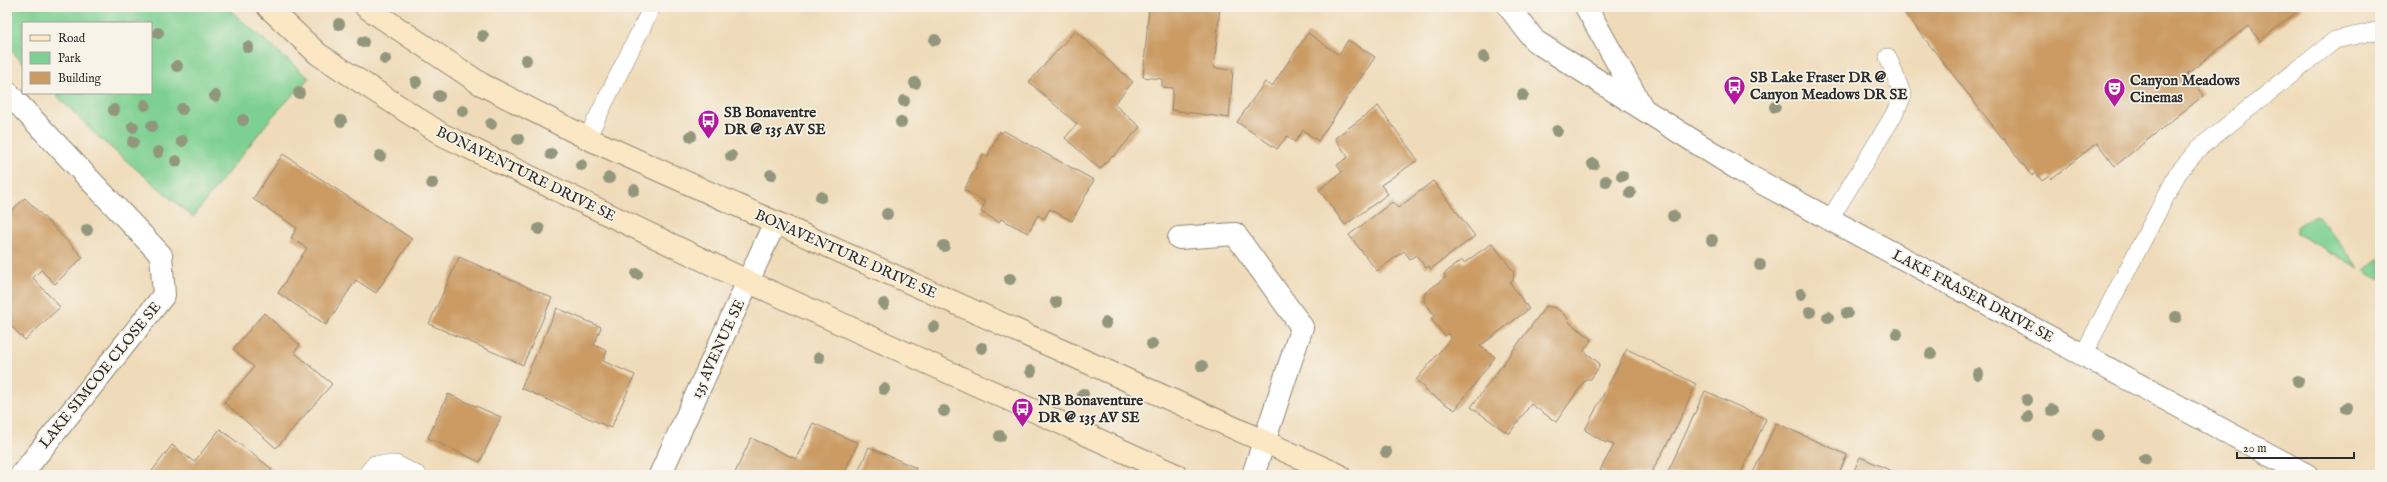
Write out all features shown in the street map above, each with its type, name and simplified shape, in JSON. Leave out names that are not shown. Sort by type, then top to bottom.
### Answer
[{"type":"street","name":"BONAVENTURE DRIVE SE","points":[[268,7],[318,54],[443,135],[749,282],[1176,475]]},
{"type":"street","name":"BONAVENTURE DRIVE SE","points":[[366,7],[481,84],[587,138],[1339,475]]},
{"type":"street","name":"LAKE FRASER DRIVE SE","points":[[1509,7],[1535,41],[1749,176],[2307,475]]},
{"type":"street","name":"LAKE FRASER DRIVE SE","points":[[1586,7],[1644,109]]},
{"type":"street","name":"LAKE SIMCOE CLOSE SE","points":[[7,92],[161,255],[164,295],[21,475]]},
{"type":"street","name":"135 AVENUE SE","points":[[660,475],[775,222]]},
{"type":"street","points":[[1179,238],[1235,234],[1302,327],[1266,441],[1253,475]]},
{"type":"lane","points":[[587,138],[652,7]]},
{"type":"lane","points":[[2083,355],[2178,173],[2200,148],[2335,40],[2380,30]]},
{"type":"lane","points":[[1830,219],[1892,118],[1903,96],[1888,57]]},
{"type":"lane","points":[[366,475],[375,464],[396,464],[418,475]]},
{"type":"green space","points":[[7,7],[226,7],[309,78],[271,118],[193,217],[96,135],[55,94],[152,94],[152,22],[22,22],[22,62],[7,45]]},
{"type":"green space","points":[[2313,215],[2318,216],[2359,268],[2296,233],[2296,228]]},
{"type":"green space","points":[[2380,259],[2380,280],[2364,271]]},
{"type":"building","points":[[1149,7],[1220,7],[1214,68],[1233,70],[1229,118],[1171,110],[1173,88],[1162,87],[1162,79],[1143,77]]},
{"type":"building","points":[[1900,7],[2303,7],[2260,41],[2248,26],[2187,74],[2204,95],[2115,166],[2097,143],[2051,179],[2049,176],[2042,181],[2036,173],[2032,176]]},
{"type":"building","points":[[1075,31],[1133,82],[1114,104],[1140,127],[1100,169],[1065,138],[1077,124],[1029,82]]},
{"type":"building","points":[[1308,33],[1339,55],[1348,40],[1375,57],[1318,141],[1303,130],[1295,142],[1287,136],[1277,149],[1237,122],[1265,82],[1272,86]]},
{"type":"building","points":[[1378,106],[1418,160],[1381,185],[1388,194],[1345,225],[1319,190],[1342,172],[1337,165],[1348,157],[1335,138]]},
{"type":"building","points":[[1000,131],[1002,133],[1004,131],[1094,180],[1072,221],[1050,209],[1044,219],[1038,215],[1028,233],[1001,219],[999,222],[981,212],[985,202],[964,190],[983,154],[987,157]]},
{"type":"building","points":[[283,154],[412,239],[376,293],[356,280],[326,325],[278,293],[307,248],[291,238],[297,228],[253,199]]},
{"type":"building","points":[[1433,181],[1475,236],[1431,269],[1429,266],[1426,268],[1416,255],[1410,259],[1404,251],[1377,271],[1349,235],[1392,202],[1398,208]]},
{"type":"building","points":[[25,198],[83,257],[55,284],[41,270],[33,278],[60,307],[25,340],[7,322],[7,215]]},
{"type":"building","points":[[1492,243],[1514,272],[1513,281],[1510,283],[1529,309],[1480,346],[1495,357],[1455,410],[1424,390],[1425,388],[1416,380],[1451,338],[1448,334],[1445,336],[1431,319],[1435,316],[1424,301],[1425,293],[1446,277],[1444,274],[1461,260],[1464,263]]},
{"type":"building","points":[[459,257],[552,298],[523,365],[429,324]]},
{"type":"building","points":[[1546,306],[1556,308],[1566,316],[1570,323],[1592,339],[1584,351],[1598,362],[1599,367],[1591,379],[1586,379],[1556,422],[1531,404],[1509,434],[1471,407]]},
{"type":"building","points":[[557,308],[601,327],[594,345],[607,351],[603,361],[635,375],[611,428],[521,388]]},
{"type":"building","points":[[264,313],[300,345],[294,352],[332,384],[276,448],[224,402],[254,367],[233,349]]},
{"type":"building","points":[[1627,349],[1696,384],[1677,426],[1650,475],[1609,475],[1600,470],[1614,445],[1607,441],[1606,443],[1585,430]]},
{"type":"building","points":[[1705,391],[1766,419],[1740,475],[1667,474]]},
{"type":"building","points":[[448,394],[501,417],[480,462],[428,438]]},
{"type":"building","points":[[813,423],[858,443],[843,475],[734,475],[751,438],[796,459]]},
{"type":"building","points":[[1776,423],[1847,455],[1838,475],[1752,475]]},
{"type":"building","points":[[220,429],[272,469],[267,475],[149,475],[172,445],[194,462]]},
{"type":"building","points":[[869,447],[916,468],[913,475],[857,475]]},
{"type":"building","points":[[1860,457],[1901,475],[1852,475]]},
{"type":"place","name":"SB Lake Fraser DR @ Canyon Meadows DR SE","points":[[1734,106]]},
{"type":"place","name":"Canyon Meadows Cinemas","points":[[2115,108]]},
{"type":"place","name":"SB Bonaventre DR @ 135 AV SE","points":[[708,140]]},
{"type":"place","name":"NB Bonaventure DR @ 135 AV SE","points":[[1023,428]]}]
